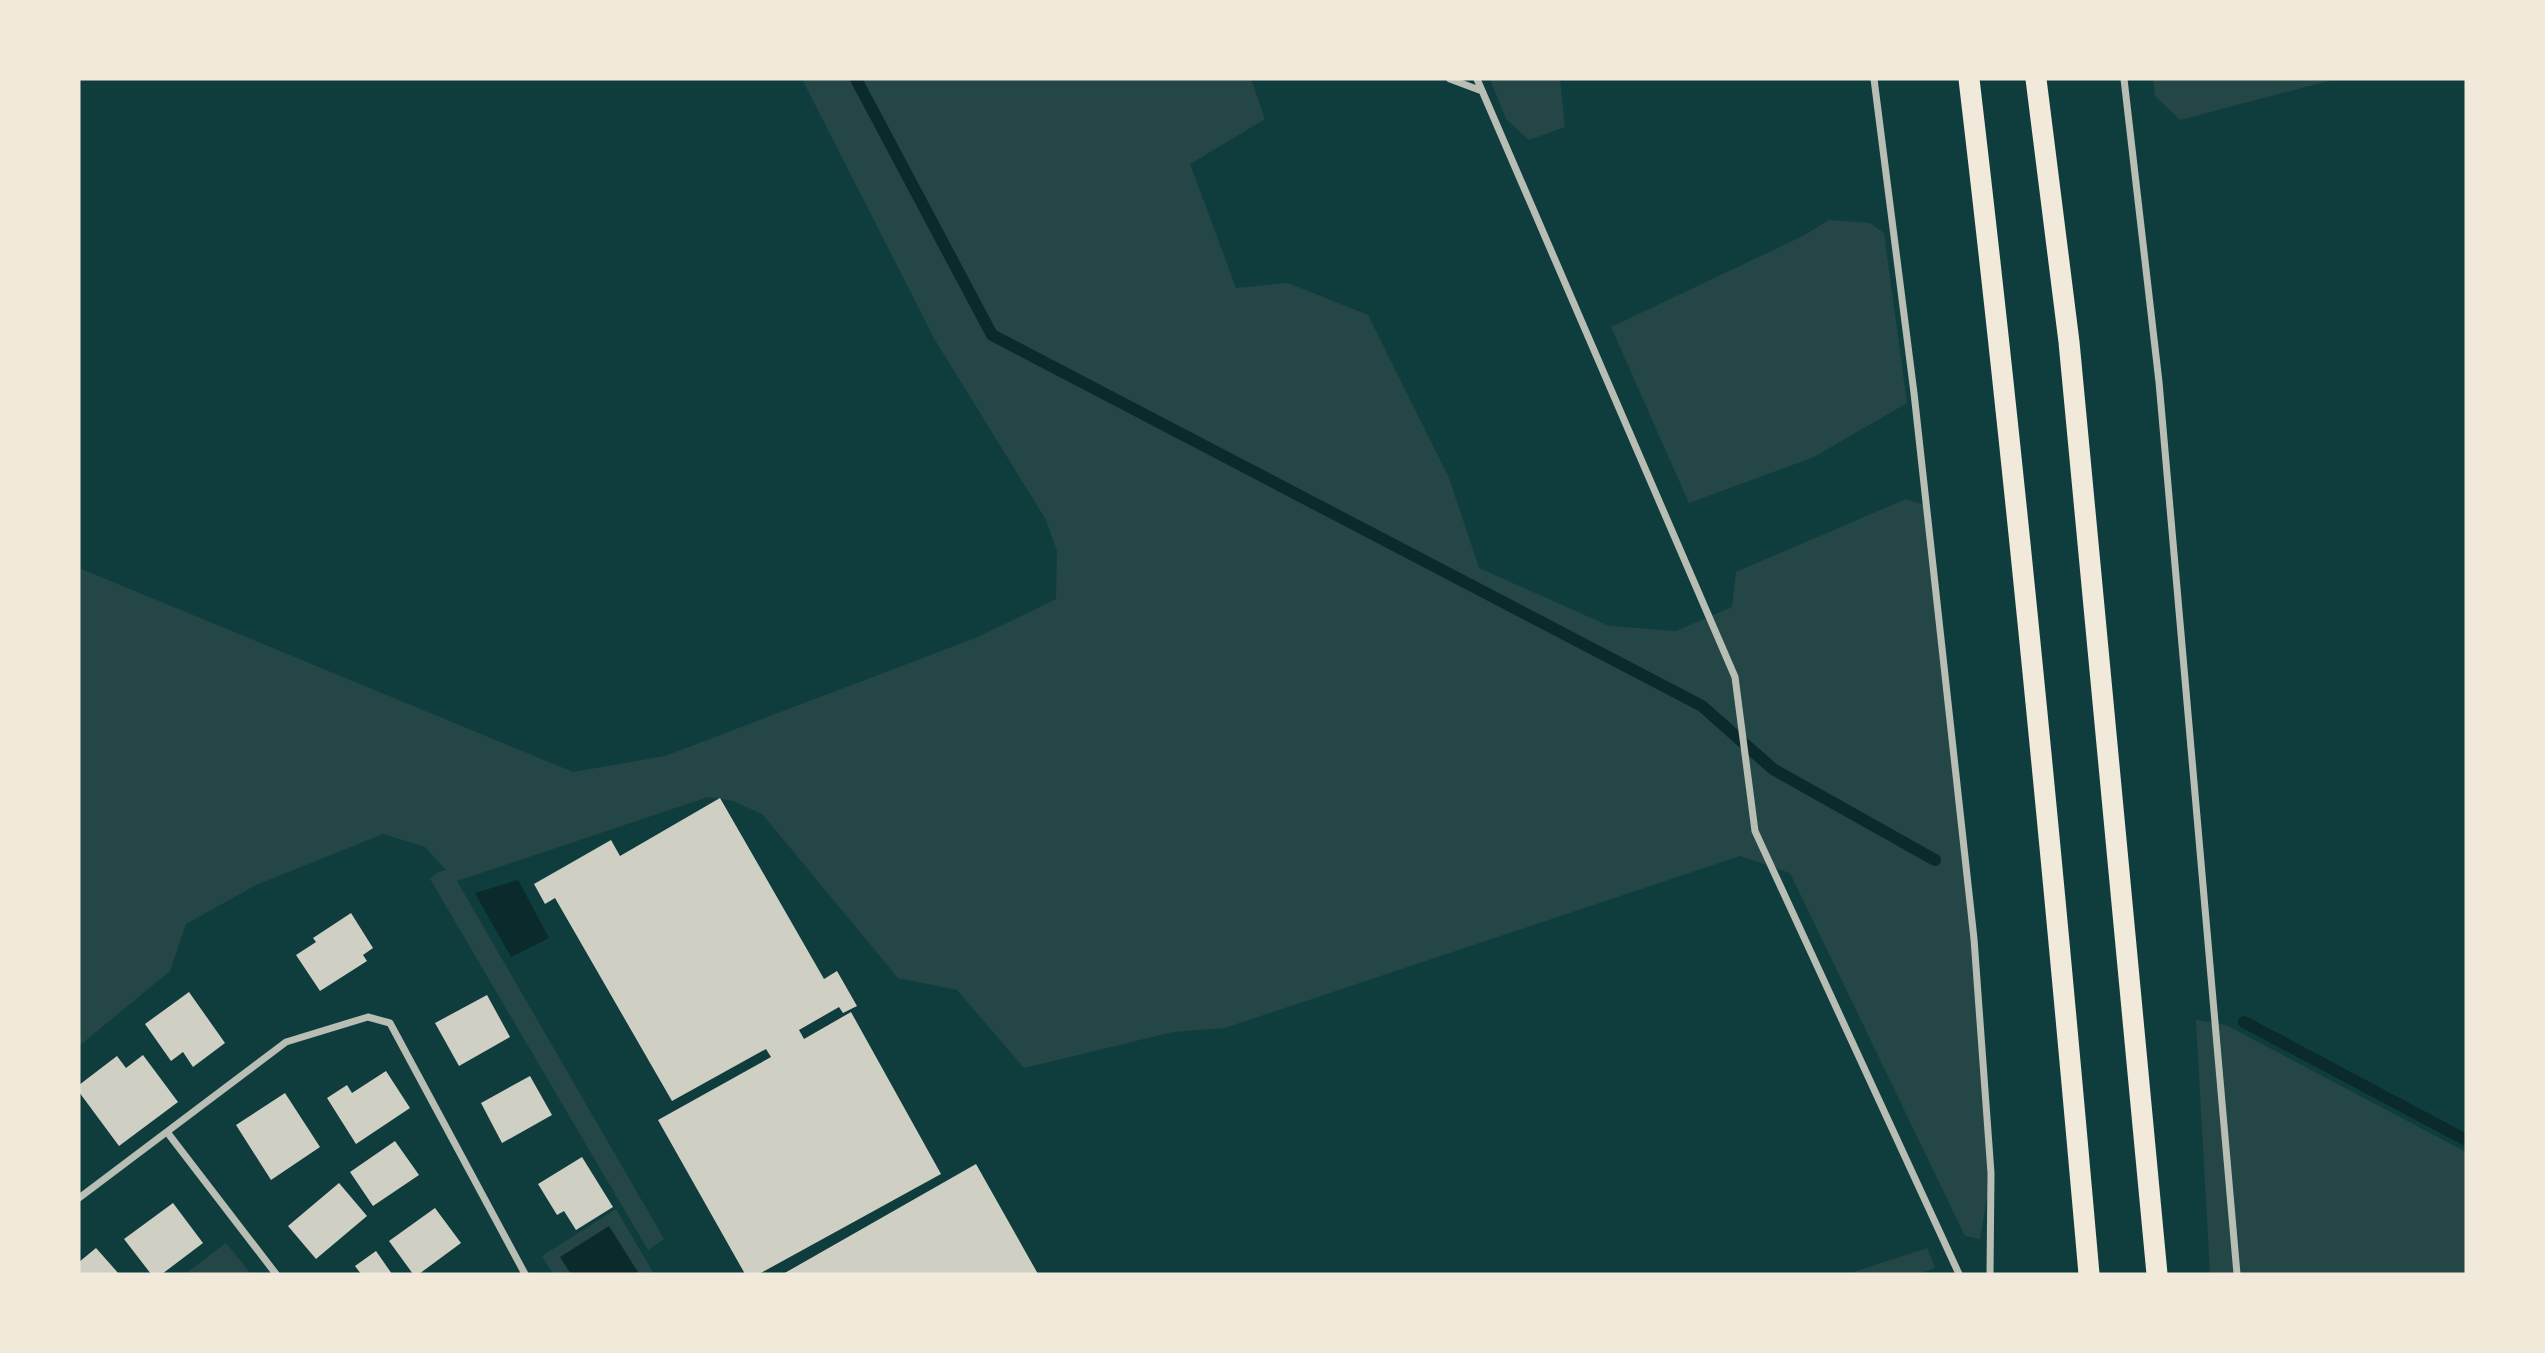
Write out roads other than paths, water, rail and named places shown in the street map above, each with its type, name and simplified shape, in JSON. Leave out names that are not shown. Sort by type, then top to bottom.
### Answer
[{"type":"highway","points":[[1969,79],[2001,349],[2049,807],[2089,1274]]},
{"type":"highway","points":[[2036,79],[2071,356],[2157,1274]]},
{"type":"street","points":[[1450,79],[1482,91]]},
{"type":"street","points":[[1477,79],[1735,677],[1755,831],[1959,1274]]},
{"type":"street","points":[[1874,79],[1914,393],[1974,939],[1991,1172],[1990,1274]]},
{"type":"street","points":[[2124,79],[2159,382],[2238,1274]]},
{"type":"street","points":[[79,1198],[286,1042],[368,1017],[390,1023],[525,1274]]},
{"type":"street","points":[[167,1132],[276,1274]]},
{"type":"waterway","points":[[856,79],[992,335],[1702,706],[1773,769],[1935,860]]},
{"type":"waterway","points":[[2244,1022],[2466,1140]]}]
